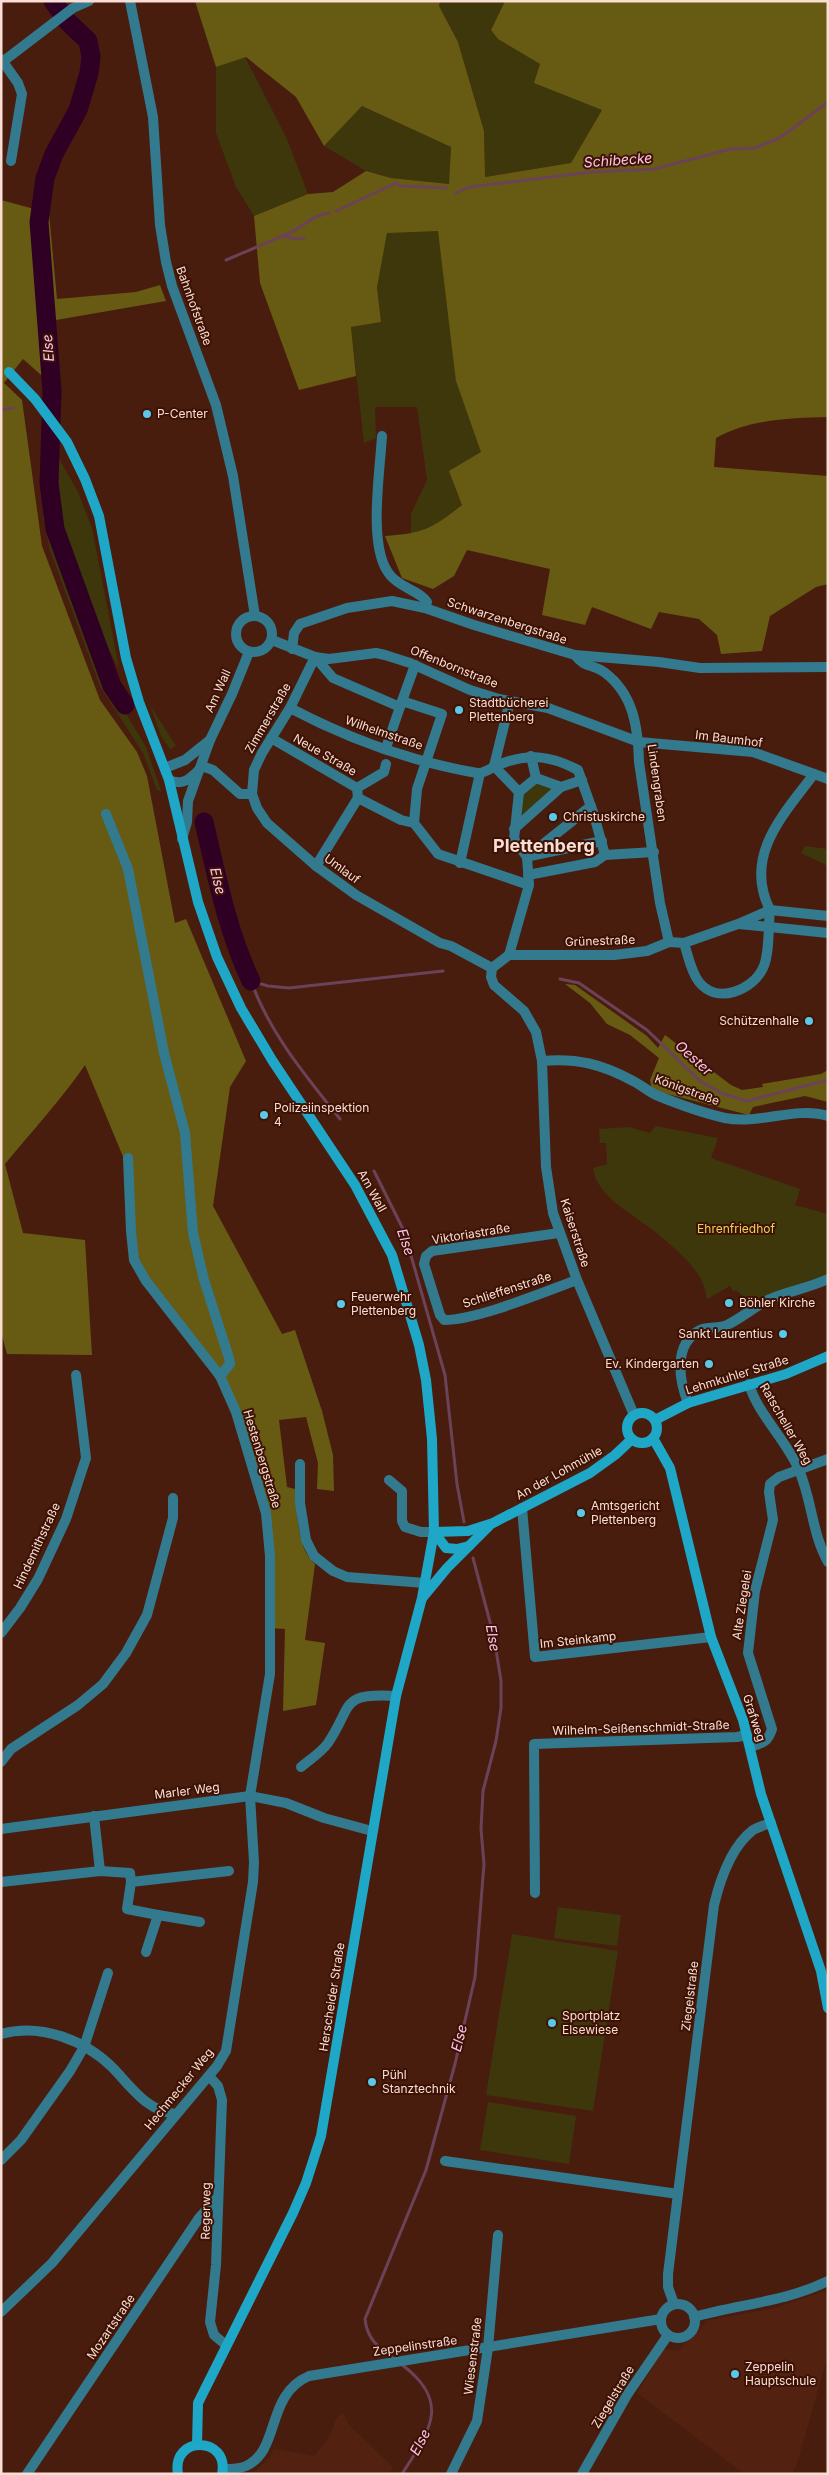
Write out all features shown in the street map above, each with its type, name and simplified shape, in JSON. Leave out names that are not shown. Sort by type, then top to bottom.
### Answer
[{"type":"main road","name":"Am Wall","points":[[9,372],[35,399],[66,442],[85,479],[99,516],[126,658],[139,702],[169,780],[198,902],[232,991],[272,1060],[355,1185],[392,1255],[419,1345],[428,1392],[434,1483],[434,1532]]},
{"type":"main road","name":"Lehmkuhler Straße","points":[[655,1420],[688,1403],[786,1374],[828,1356]]},
{"type":"main road","points":[[646,1414],[655,1420],[657,1428],[653,1438],[641,1443],[632,1439],[627,1426],[634,1415],[646,1414]]},
{"type":"main road","name":"Grafweg","points":[[653,1438],[670,1468],[679,1498],[711,1637],[747,1734],[771,1823],[821,1971],[828,2008]]},
{"type":"main road","name":"An der Lohmühle","points":[[434,1532],[468,1531],[493,1523],[601,1467],[632,1439]]},
{"type":"main road","name":"An der Lohmühle","points":[[422,1598],[447,1568],[493,1523]]},
{"type":"main road","points":[[434,1532],[446,1548],[457,1549],[471,1545]]},
{"type":"main road","name":"Herscheider Straße","points":[[198,2445],[198,2403],[293,2213],[306,2183],[321,2136],[396,1696],[422,1598],[434,1532]]},
{"type":"main road","points":[[176,2473],[182,2454],[190,2447],[198,2445],[209,2446],[215,2450],[221,2458],[222,2472]]},
{"type":"street","points":[[11,161],[22,94],[18,83],[2,61],[73,8],[89,1]]},
{"type":"street","name":"Bahnhofstraße","points":[[130,1],[153,117],[160,225],[166,262],[172,286],[216,405],[233,476],[255,616]]},
{"type":"street","points":[[382,436],[376,526],[380,553],[386,570],[402,587],[424,598],[427,602],[426,608]]},
{"type":"street","name":"Schwarzenbergstraße","points":[[292,649],[296,627],[331,613],[376,602],[392,601],[426,608],[526,646],[576,655],[659,662],[700,668],[828,667]]},
{"type":"street","points":[[255,616],[262,617],[270,624],[273,631],[272,640],[264,650],[249,652],[238,644],[236,634],[242,621],[255,616]]},
{"type":"street","points":[[272,640],[315,657],[333,678],[401,704],[442,714],[427,761],[480,773],[518,757],[532,756],[567,764],[578,770],[592,806],[605,855]]},
{"type":"street","name":"Am Wall","points":[[182,840],[187,822],[188,801],[210,740],[249,652]]},
{"type":"street","name":"Offenbornstraße","points":[[315,657],[329,658],[376,654],[398,658],[470,690],[566,714],[639,742]]},
{"type":"street","name":"Lindengraben","points":[[576,655],[581,664],[604,672],[626,695],[633,711],[639,742],[639,762],[654,852],[660,903],[669,942]]},
{"type":"street","name":"Zimmerstraße","points":[[252,794],[254,770],[290,708],[315,657]]},
{"type":"street","points":[[316,866],[358,793],[384,772],[401,704],[415,666]]},
{"type":"street","points":[[494,766],[510,701]]},
{"type":"street","name":"Wilhelmstraße","points":[[290,708],[388,754],[427,761],[417,789],[414,822]]},
{"type":"street","name":"Neue Straße","points":[[271,738],[401,820],[414,822]]},
{"type":"street","name":"Am Wall","points":[[165,768],[185,760],[210,740]]},
{"type":"street","name":"Im Baumhof","points":[[639,742],[753,752],[828,779]]},
{"type":"street","points":[[532,756],[536,778]]},
{"type":"street","points":[[169,780],[180,783],[184,782],[202,766],[213,770],[240,794],[252,794]]},
{"type":"street","points":[[494,766],[519,792]]},
{"type":"street","points":[[460,863],[480,773]]},
{"type":"street","points":[[684,943],[699,982],[705,988],[717,992],[733,993],[745,989],[761,972],[765,965],[770,910],[763,894],[763,851],[783,815],[814,774]]},
{"type":"street","points":[[536,778],[561,787]]},
{"type":"street","points":[[492,968],[509,955],[529,880],[527,857],[514,839],[514,829],[519,792],[536,778]]},
{"type":"street","points":[[514,829],[561,787],[582,780]]},
{"type":"street","name":"Umlauf","points":[[252,794],[257,808],[267,822],[316,866],[356,895],[381,910],[440,943],[451,946],[492,968]]},
{"type":"street","points":[[527,857],[592,806]]},
{"type":"street","points":[[106,814],[128,870],[164,1053],[185,1133],[193,1233],[206,1290],[230,1364],[220,1376]]},
{"type":"street","points":[[414,822],[438,854],[460,863],[529,880],[595,862],[605,855],[654,852]]},
{"type":"street","points":[[527,857],[602,841]]},
{"type":"street","name":"Grünestraße","points":[[509,955],[614,955],[647,951],[669,942],[684,943],[738,924],[770,910],[828,916]]},
{"type":"street","name":"Grünestraße","points":[[738,924],[828,933]]},
{"type":"street","name":"Kaiserstraße","points":[[492,968],[491,977],[494,985],[524,1011],[530,1019],[538,1039],[542,1061],[546,1167],[559,1233],[634,1415]]},
{"type":"street","name":"Königstraße","points":[[542,1061],[573,1059],[605,1068],[655,1094],[724,1117],[743,1120],[798,1114],[828,1116]]},
{"type":"street","name":"Hestenbergstraße","points":[[128,1158],[130,1231],[134,1260],[146,1281],[220,1376],[236,1412],[266,1513],[270,1556],[270,1674],[250,1796]]},
{"type":"street","name":"Viktoriastraße","points":[[444,1320],[440,1315],[424,1264],[426,1256],[432,1251],[559,1233]]},
{"type":"street","points":[[688,1403],[682,1388],[681,1357],[687,1343],[695,1334],[714,1326],[725,1326],[769,1300],[805,1289],[827,1279]]},
{"type":"street","name":"Schlieffenstraße","points":[[444,1320],[454,1320],[479,1314],[577,1280]]},
{"type":"street","name":"Hindemithstraße","points":[[1,1633],[20,1608],[38,1579],[66,1519],[86,1458],[76,1375]]},
{"type":"street","name":"Ratscheller Weg","points":[[749,1384],[752,1395],[783,1439],[799,1469],[809,1498],[816,1534],[828,1562]]},
{"type":"street","points":[[799,1469],[828,1459]]},
{"type":"street","points":[[300,1464],[300,1503],[306,1540],[314,1556],[334,1571],[347,1577],[425,1583]]},
{"type":"street","name":"Alte Ziegelei","points":[[750,1746],[765,1743],[769,1739],[772,1729],[748,1653],[755,1590],[773,1520],[768,1492],[770,1484],[778,1477],[799,1469]]},
{"type":"street","points":[[389,1480],[398,1485],[402,1491],[402,1521],[405,1527],[421,1532],[434,1532]]},
{"type":"street","points":[[1,1762],[11,1749],[78,1705],[103,1684],[126,1653],[148,1614],[174,1518],[173,1498]]},
{"type":"street","name":"Im Steinkamp","points":[[522,1508],[535,1657],[711,1637]]},
{"type":"street","points":[[301,1767],[328,1743],[349,1703],[367,1695],[396,1696]]},
{"type":"street","name":"Wilhelm-Seißenschmidt-Straße","points":[[535,1894],[534,1744],[737,1737],[747,1734]]},
{"type":"street","name":"Marler Weg","points":[[1,1829],[250,1796],[286,1803],[324,1818],[372,1831]]},
{"type":"street","name":"Hechmecker Weg","points":[[1,2312],[52,2263],[209,2076],[226,2050],[254,1862],[250,1796]]},
{"type":"street","points":[[94,1816],[100,1871]]},
{"type":"street","name":"Ziegelstraße","points":[[674,2304],[668,2286],[668,2274],[714,1905],[719,1883],[743,1840],[754,1830],[771,1823]]},
{"type":"street","points":[[1,1882],[100,1871],[130,1873],[131,1882],[127,1909],[200,1922]]},
{"type":"street","points":[[131,1882],[229,1871]]},
{"type":"street","points":[[146,1952],[158,1915]]},
{"type":"street","points":[[1,2160],[21,2140],[70,2071],[84,2046],[108,1973]]},
{"type":"street","points":[[1,2034],[41,2031],[72,2040],[84,2046],[111,2066],[151,2107],[162,2113],[176,2114]]},
{"type":"street","name":"Regerweg","points":[[209,2076],[218,2086],[222,2100],[216,2265],[210,2322],[214,2335],[226,2345]]},
{"type":"street","points":[[445,2161],[678,2194]]},
{"type":"street","name":"Mozartstraße","points":[[27,2474],[199,2218],[218,2197]]},
{"type":"street","name":"Wiesenstraße","points":[[451,2474],[477,2421],[488,2348],[498,2235]]},
{"type":"street","points":[[694,2316],[779,2300],[808,2291],[828,2281]]},
{"type":"street","points":[[674,2304],[687,2306],[694,2316],[694,2325],[689,2334],[678,2338],[668,2335],[662,2328],[661,2319],[664,2311],[674,2304]]},
{"type":"street","name":"Zeppelinstraße","points":[[222,2472],[243,2467],[257,2457],[267,2441],[279,2404],[287,2391],[297,2382],[322,2372],[412,2360],[661,2319]]},
{"type":"street","name":"Ziegelstraße","points":[[582,2474],[627,2395],[668,2335]]},
{"type":"shaded area","points":[[195,1],[440,1],[439,6],[458,42],[484,131],[485,177],[571,163],[602,110],[534,83],[540,64],[498,39],[491,30],[505,1],[828,1],[828,417],[785,419],[756,423],[716,438],[714,467],[828,476],[828,584],[816,587],[770,616],[762,651],[721,654],[717,635],[699,619],[659,612],[651,629],[592,607],[585,625],[542,615],[550,569],[467,550],[454,576],[433,589],[402,578],[385,536],[410,533],[435,525],[462,505],[449,471],[481,452],[456,381],[438,231],[387,233],[377,287],[381,322],[351,327],[356,376],[299,390],[260,283],[254,216],[308,194],[333,192],[366,171],[391,178],[449,184],[451,147],[362,106],[324,146],[296,97],[246,57],[216,67]]},
{"type":"shaded area","points":[[1,200],[49,213],[57,299],[136,292],[160,285],[166,301],[56,320],[57,389],[23,359],[4,383],[22,400],[42,546],[100,700],[137,752],[147,776],[175,923],[186,919],[246,1061],[230,1087],[213,1206],[282,1334],[295,1330],[322,1411],[333,1455],[334,1491],[317,1489],[318,1463],[306,1417],[279,1420],[287,1487],[295,1489],[301,1539],[304,1549],[315,1564],[305,1640],[325,1643],[316,1705],[283,1711],[285,1629],[269,1628],[266,1513],[220,1376],[134,1260],[129,1171],[85,1065],[5,1164],[23,1233],[85,1240],[92,1355],[7,1354],[1,1332]]},
{"type":"shaded area","points":[[565,984],[575,985],[647,1036],[658,1048],[665,1035],[731,1085],[742,1090],[763,1087],[762,1084],[821,1074],[828,1070],[828,1102],[805,1096],[753,1107],[749,1115],[652,1090],[650,1080],[659,1058],[630,1035],[607,1024],[590,1003]]},
{"type":"shaded area","name":"Zeppelin Hauptschule","points":[[825,2291],[828,2298],[828,2355],[796,2467],[791,2474],[744,2474],[637,2393],[664,2349],[678,2351],[705,2324],[705,2321],[775,2308]]},
{"type":"shaded area","points":[[343,2412],[349,2425],[393,2467],[389,2474],[252,2474],[270,2457],[274,2449],[314,2456],[330,2436],[336,2419]]},
{"type":"green space","points":[[440,1],[505,1],[491,30],[498,39],[540,64],[535,83],[602,110],[571,163],[485,177],[484,131],[458,42],[439,6]]},
{"type":"green space","points":[[245,57],[287,139],[308,194],[254,216],[236,187],[216,133],[216,67]]},
{"type":"green space","points":[[362,106],[451,147],[449,184],[391,178],[366,171],[324,146]]},
{"type":"green space","points":[[438,230],[446,287],[481,453],[462,505],[432,528],[411,534],[411,514],[427,480],[417,407],[375,407],[376,438],[364,443],[351,327],[381,322],[377,286],[387,232]]},
{"type":"green space","points":[[53,448],[78,492],[92,528],[119,668],[90,615],[64,537]]},
{"type":"green space","points":[[43,517],[45,517],[49,534],[96,664],[146,747],[161,791],[157,790],[143,753],[100,686],[50,550]]},
{"type":"green space","points":[[150,705],[176,746],[170,749],[161,736]]},
{"type":"green space","points":[[536,778],[561,787],[514,829],[519,792]]},
{"type":"green space","points":[[805,846],[828,849],[828,866],[801,853]]},
{"type":"green space","name":"Ehrenfriedhof","points":[[656,1126],[718,1138],[711,1158],[800,1189],[795,1205],[828,1214],[828,1268],[824,1278],[747,1309],[744,1297],[736,1290],[733,1291],[730,1286],[707,1299],[701,1279],[680,1253],[651,1228],[610,1198],[596,1179],[593,1168],[607,1164],[606,1143],[600,1143],[599,1129],[629,1127],[650,1133]]},
{"type":"green space","points":[[558,1907],[621,1915],[617,1946],[554,1938]]},
{"type":"green space","name":"Sportplatz Elsewiese","points":[[512,1934],[618,1951],[593,2111],[486,2095]]},
{"type":"green space","points":[[488,2102],[576,2116],[569,2164],[480,2150]]},
{"type":"waterway","name":"Else","points":[[53,1],[67,21],[88,41],[91,57],[89,73],[78,110],[54,154],[45,178],[39,222],[52,391],[49,483],[55,529],[112,686],[125,705]]},
{"type":"waterway","name":"Schibecke","points":[[456,193],[469,187],[591,172],[654,169],[731,149],[755,148],[781,137],[828,102]]},
{"type":"waterway","name":"Schibecke","points":[[336,211],[396,183],[400,186],[446,188]]},
{"type":"waterway","name":"Schibecke","points":[[226,260],[292,232],[315,217],[329,213]]},
{"type":"waterway","points":[[283,236],[296,239],[304,238]]},
{"type":"waterway","points":[[1,410],[13,408]]},
{"type":"waterway","name":"Else","points":[[204,822],[229,923],[251,981]]},
{"type":"waterway","name":"Oester","points":[[251,981],[268,986],[289,988],[443,971]]},
{"type":"waterway","name":"Oester","points":[[560,979],[579,983],[647,1030],[700,1081],[723,1094],[747,1101],[828,1080]]},
{"type":"waterway","name":"Else","points":[[251,981],[268,1019],[279,1037],[340,1119]]},
{"type":"waterway","name":"Else","points":[[374,1171],[404,1231],[445,1375],[457,1484],[464,1522]]},
{"type":"waterway","name":"Else","points":[[394,2359],[374,2342],[368,2332],[365,2319],[426,2170],[455,2064],[475,1977],[484,1864],[481,1829],[483,1791],[496,1741],[501,1708],[501,1681],[494,1637],[473,1558]]},
{"type":"waterway","name":"Else","points":[[401,2364],[417,2378],[427,2391],[431,2404],[431,2417],[427,2430],[421,2444],[402,2474]]},
{"type":"place","name":"P-Center","points":[[147,414]]},
{"type":"place","name":"Stadtbücherei Plettenberg","points":[[459,710]]},
{"type":"place","name":"Christuskirche","points":[[553,817]]},
{"type":"place","name":"Schützenhalle","points":[[809,1021]]},
{"type":"place","name":"Polizeiinspektion 4","points":[[264,1115]]},
{"type":"place","name":"Böhler Kirche","points":[[729,1303]]},
{"type":"place","name":"Feuerwehr Plettenberg","points":[[341,1304]]},
{"type":"place","name":"Sankt Laurentius","points":[[783,1334]]},
{"type":"place","name":"Ev. Kindergarten","points":[[709,1364]]},
{"type":"place","name":"Amtsgericht Plettenberg","points":[[581,1513]]},
{"type":"place","name":"Sportplatz Elsewiese","points":[[552,2023]]},
{"type":"place","name":"Pühl Stanztechnik","points":[[372,2082]]},
{"type":"place","name":"Zeppelin Hauptschule","points":[[735,2374]]},
{"type":"district","name":"Plettenberg","points":[[544,846]]}]
